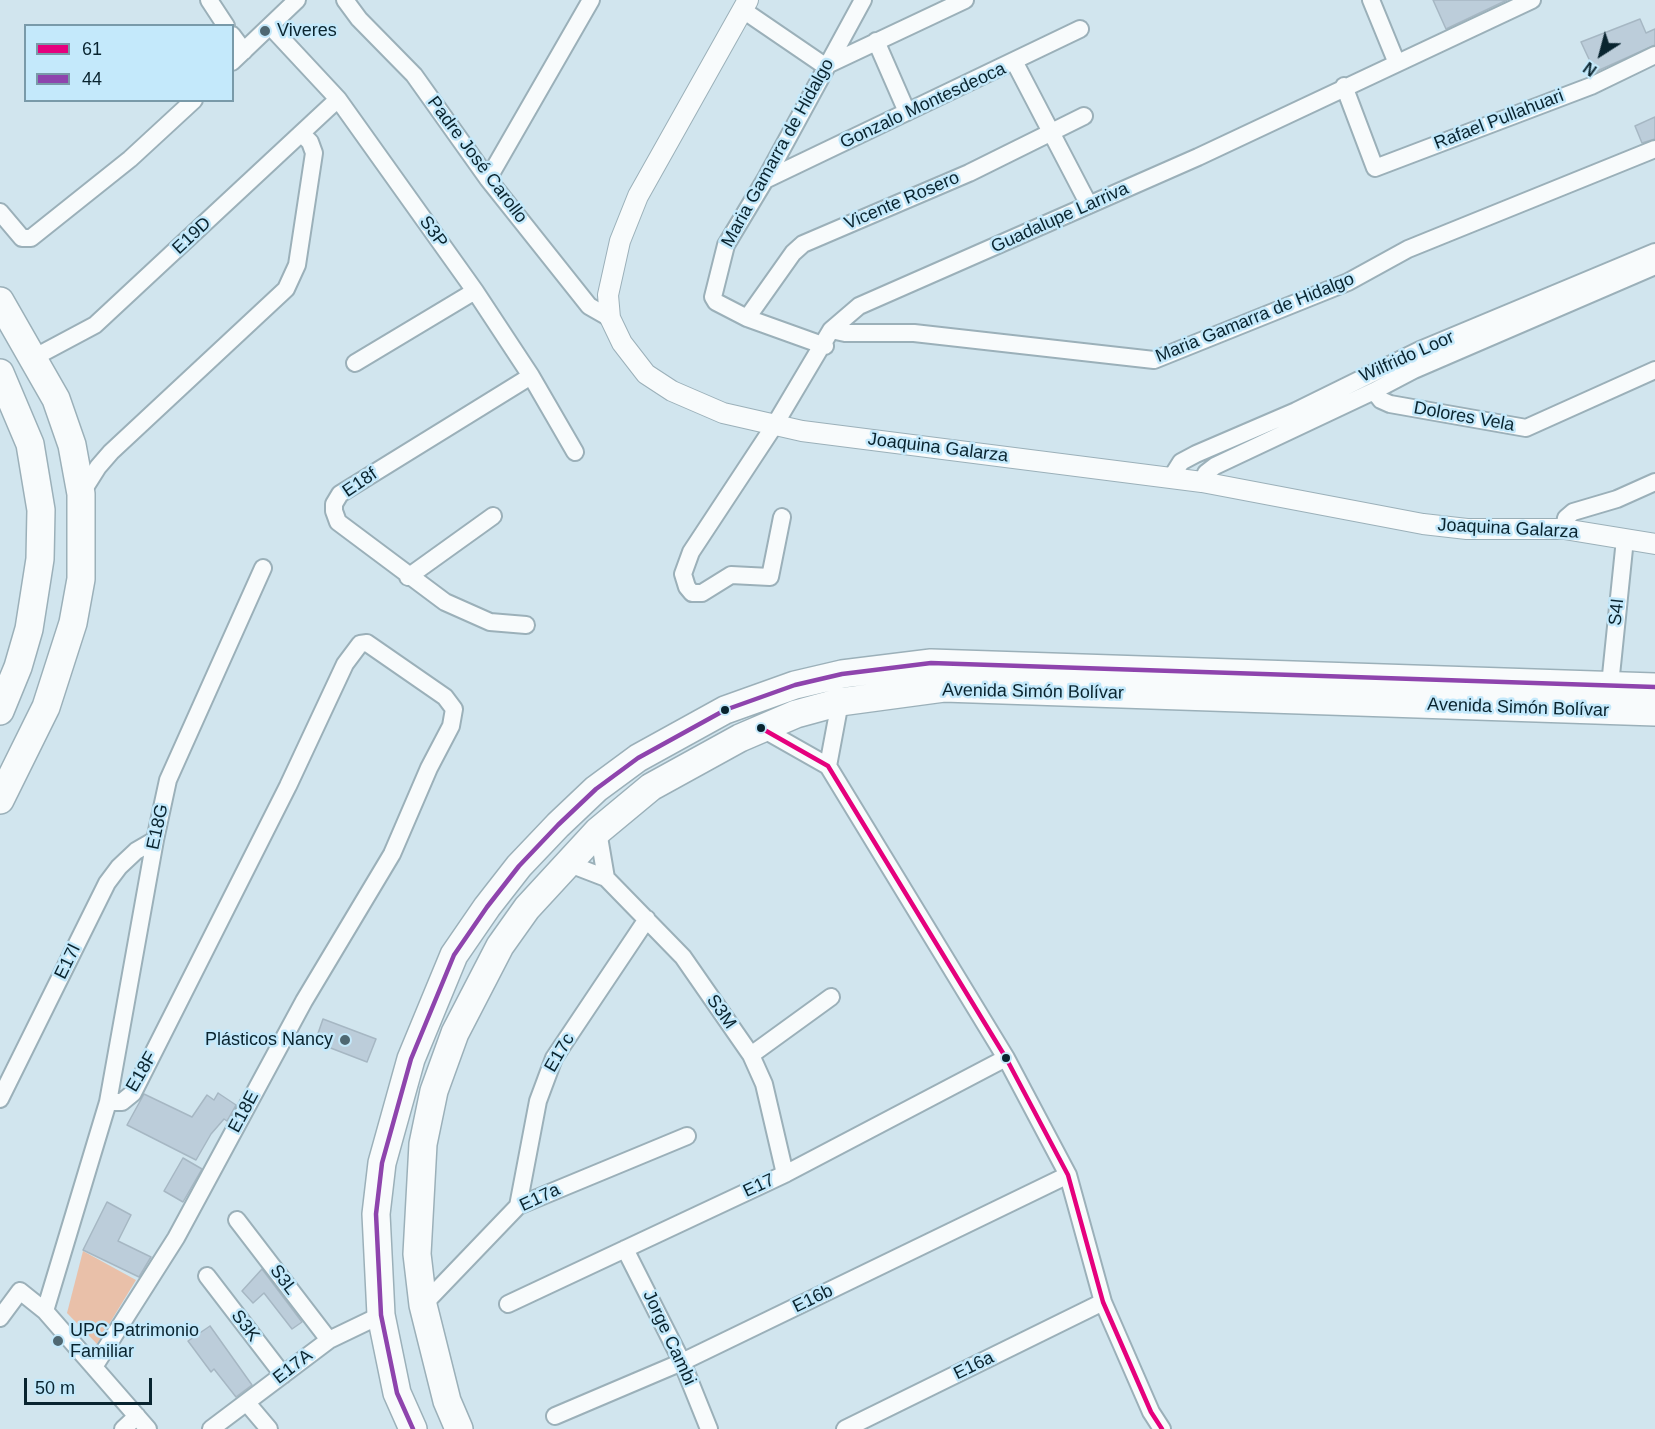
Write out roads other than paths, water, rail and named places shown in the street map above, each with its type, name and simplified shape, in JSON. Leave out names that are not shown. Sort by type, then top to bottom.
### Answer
[{"type":"highway","points":[[0,301],[35,357],[56,399],[72,445],[81,494],[81,579],[73,623],[46,707],[0,800]]},
{"type":"highway","points":[[0,374],[30,444],[41,510],[40,559],[31,620],[18,667],[0,711]]},
{"type":"highway","name":"Avenida Simón Bolívar","points":[[413,1429],[397,1393],[381,1315],[376,1214],[382,1163],[411,1059],[454,955],[519,866],[596,789],[638,758],[725,710],[795,685],[842,674],[931,663],[1655,687]]},
{"type":"highway","name":"Avenida Simón Bolívar","points":[[459,1429],[447,1401],[423,1305],[417,1254],[423,1144],[434,1092],[455,1033],[500,946],[527,908],[598,831],[651,787],[761,728],[796,714],[840,702],[944,688],[1655,712]]},
{"type":"street","points":[[208,0],[225,24]]},
{"type":"street","points":[[238,56],[297,0]]},
{"type":"street","name":"Padre José Carollo","points":[[345,0],[359,19],[414,75],[488,179],[589,306],[610,318]]},
{"type":"street","points":[[488,179],[591,0]]},
{"type":"street","name":"Maria Gamarra de Hidalgo","points":[[863,0],[825,66],[765,180],[726,245],[713,297],[716,302],[747,318],[828,338],[845,333],[914,333],[1154,360],[1348,282],[1408,249],[1655,148]]},
{"type":"street","points":[[745,5],[825,66],[965,0]]},
{"type":"street","points":[[1371,0],[1396,62]]},
{"type":"street","name":"Guadalupe Larriva","points":[[782,517],[770,577],[731,575],[702,593],[692,593],[683,581],[691,552],[774,426],[828,338],[858,306],[1089,205],[1532,0]]},
{"type":"street","name":"Joaquina Galarza","points":[[745,5],[638,196],[620,241],[608,295],[610,318],[634,362],[658,383],[688,400],[723,413],[774,426],[1202,482],[1424,524],[1467,529],[1564,529],[1655,544]]},
{"type":"street","name":"S3P","points":[[270,26],[338,99],[475,291],[531,376],[575,452]]},
{"type":"street","name":"Gonzalo Montesdeoca","points":[[765,180],[1015,63],[1080,29]]},
{"type":"street","points":[[876,41],[907,112]]},
{"type":"street","name":"Rafael Pullahuari","points":[[1344,86],[1375,168],[1592,86],[1655,55]]},
{"type":"street","points":[[1015,63],[1089,205]]},
{"type":"street","name":"E19D","points":[[35,357],[95,325],[338,99]]},
{"type":"street","points":[[0,212],[22,238],[31,238],[130,159],[192,102]]},
{"type":"street","name":"Vicente Rosero","points":[[747,318],[793,253],[803,244],[969,172],[1084,116]]},
{"type":"street","points":[[81,494],[98,467],[111,452],[286,289],[297,265],[314,153],[310,142],[302,134]]},
{"type":"street","name":"Wilfrido Loor","points":[[1171,478],[1182,462],[1196,453],[1296,411],[1420,350],[1655,252]]},
{"type":"street","name":"Wilfrido Loor","points":[[1202,482],[1206,473],[1215,466],[1374,392],[1478,340],[1536,320],[1655,266]]},
{"type":"street","points":[[355,363],[475,291]]},
{"type":"street","name":"Dolores Vela","points":[[1374,392],[1381,400],[1390,404],[1526,428],[1655,370]]},
{"type":"street","name":"E18f","points":[[526,626],[490,622],[445,602],[408,577],[338,522],[334,504],[340,494],[531,376]]},
{"type":"street","points":[[1564,529],[1566,518],[1573,512],[1617,499],[1655,482]]},
{"type":"street","points":[[408,577],[493,516]]},
{"type":"street","name":"S4I","points":[[1610,685],[1625,538]]},
{"type":"street","name":"E18G","points":[[108,1102],[168,780],[263,568]]},
{"type":"street","name":"E18E","points":[[94,1367],[176,1238],[304,1001],[392,854],[429,768],[451,726],[453,710],[445,697],[367,643],[360,644],[345,664],[248,865]]},
{"type":"street","points":[[828,766],[840,702]]},
{"type":"street","points":[[761,728],[828,766],[1006,1058],[1068,1175],[1103,1302],[1151,1412],[1162,1429]]},
{"type":"street","points":[[598,831],[606,878]]},
{"type":"street","name":"E17l","points":[[0,1099],[106,883],[136,851],[155,840]]},
{"type":"street","name":"S3M","points":[[567,863],[606,878],[683,957],[751,1055],[764,1084],[785,1174]]},
{"type":"street","name":"E18F","points":[[45,1311],[108,1102],[122,1102],[133,1093],[248,865]]},
{"type":"street","name":"E17c","points":[[518,1206],[538,1101],[554,1058],[647,919]]},
{"type":"street","points":[[751,1055],[831,997]]},
{"type":"street","name":"E17","points":[[508,1304],[785,1174],[1006,1058]]},
{"type":"street","name":"E17a","points":[[423,1305],[518,1206],[687,1136]]},
{"type":"street","name":"E16b","points":[[555,1416],[682,1362],[1068,1175]]},
{"type":"street","name":"S3L","points":[[237,1220],[329,1340]]},
{"type":"street","name":"Jorge Cambi","points":[[625,1249],[682,1362],[709,1429]]},
{"type":"street","name":"S3K","points":[[207,1276],[283,1375]]},
{"type":"street","points":[[0,1318],[20,1291],[45,1311],[148,1429]]},
{"type":"street","name":"E16a","points":[[845,1429],[1103,1302]]},
{"type":"street","name":"E17A","points":[[211,1429],[329,1340],[381,1315]]},
{"type":"street","points":[[246,1403],[269,1429]]},
{"type":"street","points":[[123,1429],[137,1416]]},
{"type":"place","name":"Viveres","points":[[265,31]]},
{"type":"place","name":"Plásticos Nancy","points":[[345,1040]]},
{"type":"place","name":"UPC Patrimonio Familiar","points":[[58,1341]]}]
